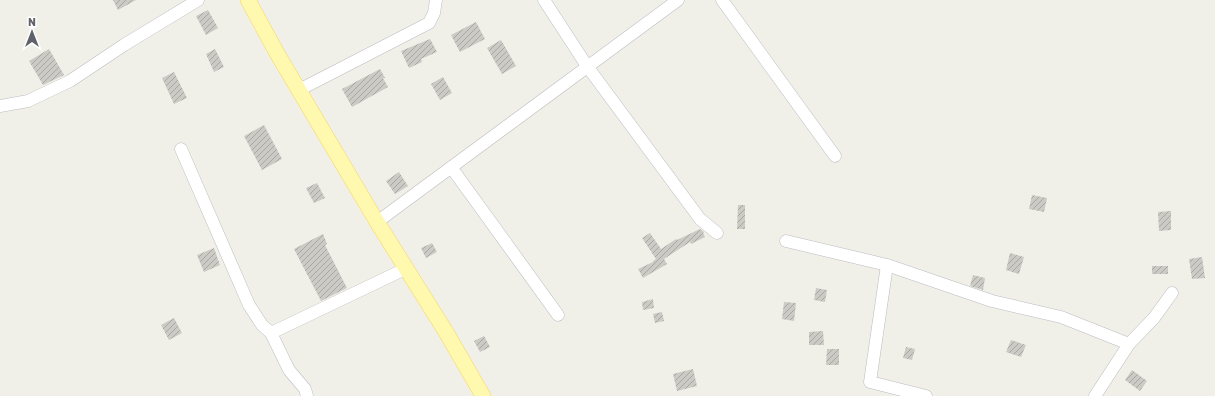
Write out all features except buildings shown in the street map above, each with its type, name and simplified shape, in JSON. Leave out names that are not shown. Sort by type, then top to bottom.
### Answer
[{"type":"main road","points":[[248,0],[278,55],[377,222],[405,269],[446,332],[483,396]]},
{"type":"street","points":[[0,106],[28,102],[70,81],[124,45],[198,0]]},
{"type":"street","points":[[299,90],[430,23],[434,13],[436,0]]},
{"type":"street","points":[[544,0],[587,66],[700,219],[718,233]]},
{"type":"street","points":[[377,222],[678,0]]},
{"type":"street","points":[[722,0],[835,156]]},
{"type":"street","points":[[181,149],[249,305],[262,325],[272,333],[289,370],[305,389],[307,396]]},
{"type":"street","points":[[451,167],[558,315]]},
{"type":"street","points":[[786,241],[887,265],[992,302],[1061,317],[1129,344]]},
{"type":"street","points":[[887,265],[870,382],[926,396]]},
{"type":"street","points":[[272,333],[405,269]]},
{"type":"street","points":[[1095,396],[1129,344],[1154,318],[1172,293]]}]
